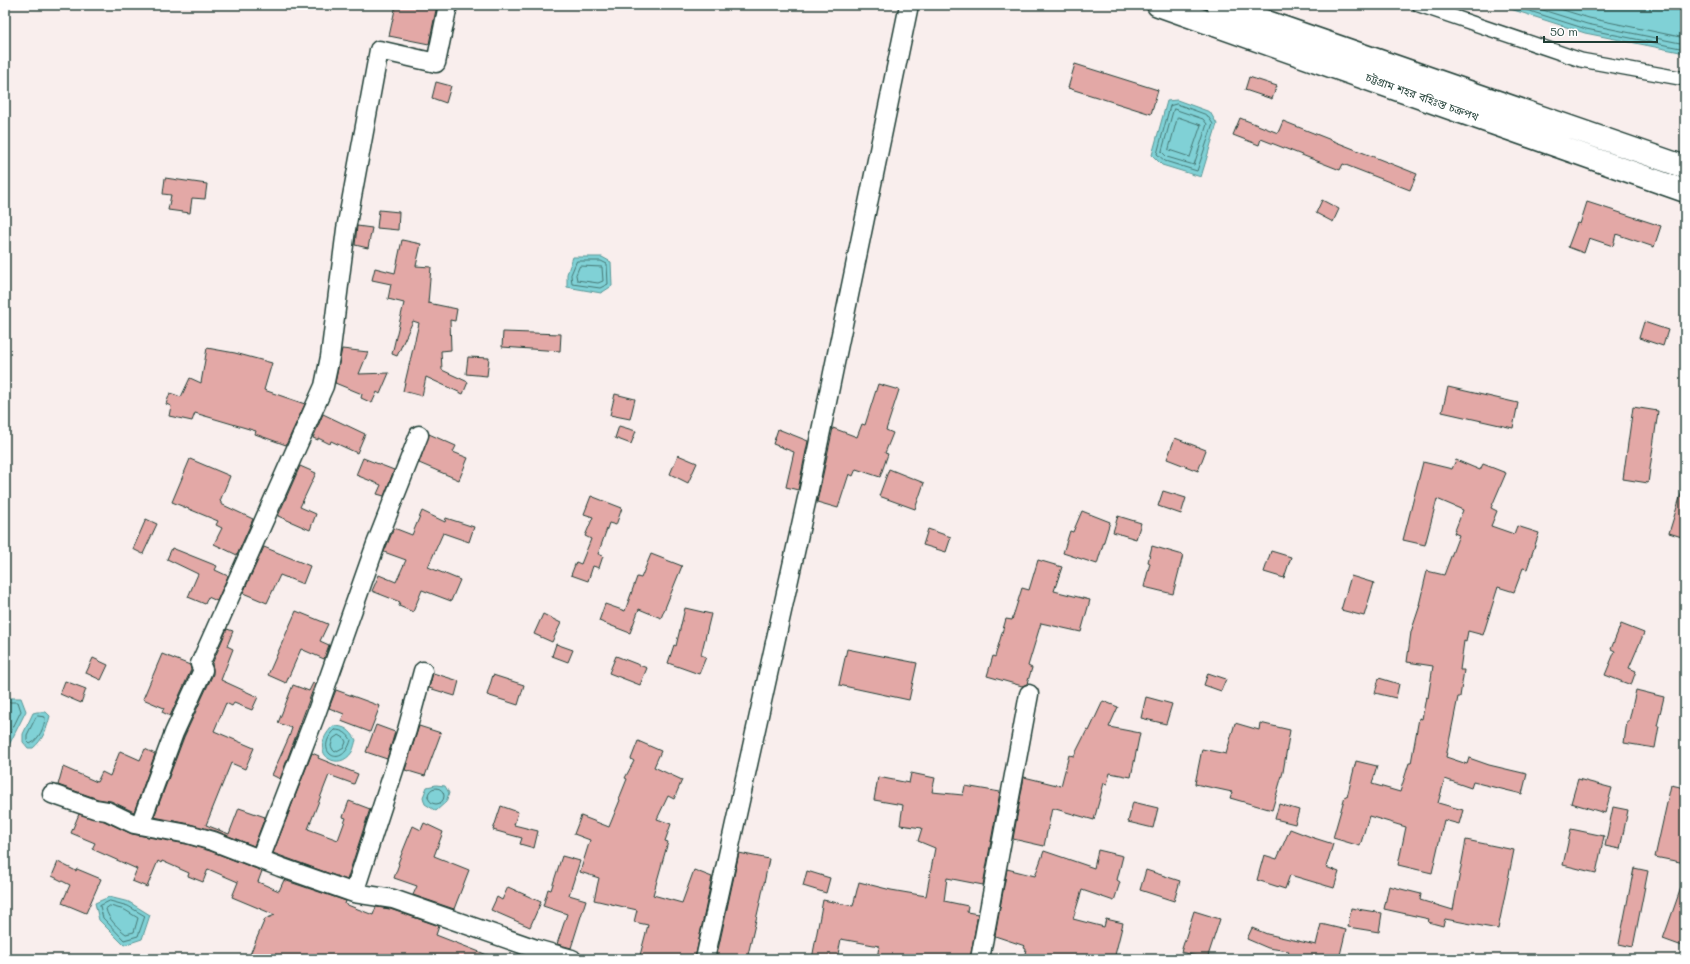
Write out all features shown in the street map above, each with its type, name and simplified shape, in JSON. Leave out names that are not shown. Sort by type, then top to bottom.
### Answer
[{"type":"main road","name":"চট্টগ্রাম শহর বহিঃস্ত চক্রপথ","points":[[1158,5],[1685,192]]},
{"type":"main road","name":"চট্টগ্রাম শহর বহিঃস্ত চক্রপথ","points":[[1218,5],[1685,167]]},
{"type":"street","points":[[140,825],[174,733],[203,670],[200,664],[324,386],[330,357],[346,229],[379,50],[436,63],[448,5]]},
{"type":"street","points":[[705,959],[809,489],[909,5]]},
{"type":"street","points":[[1419,5],[1580,60],[1685,79]]},
{"type":"street","points":[[260,859],[316,714],[376,544],[419,435]]},
{"type":"street","points":[[354,893],[407,730],[423,671]]},
{"type":"street","points":[[980,959],[1029,694]]},
{"type":"street","points":[[52,794],[95,809],[107,811],[140,825],[188,834],[214,841],[354,893],[394,900],[536,949],[572,959]]},
{"type":"water","points":[[1498,5],[1685,5],[1685,53],[1585,33]]},
{"type":"water","points":[[1177,100],[1210,112],[1217,124],[1201,177],[1162,165],[1152,155],[1167,101]]},
{"type":"water","points":[[573,257],[602,257],[611,262],[612,286],[601,293],[567,287],[567,274]]},
{"type":"water","points":[[5,698],[21,698],[26,711],[5,753]]},
{"type":"water","points":[[46,712],[50,716],[42,738],[33,748],[28,748],[23,742],[23,734],[33,713]]},
{"type":"water","points":[[333,726],[347,729],[356,740],[352,752],[346,758],[339,761],[333,761],[323,752],[325,736]]},
{"type":"water","points":[[436,785],[445,786],[449,793],[446,802],[436,811],[425,804],[423,797],[427,787]]},
{"type":"water","points":[[109,897],[129,902],[150,915],[142,939],[124,945],[99,920],[95,903]]},
{"type":"building","points":[[396,5],[437,5],[429,44],[389,36]]},
{"type":"building","points":[[1075,64],[1158,90],[1151,114],[1068,88]]},
{"type":"building","points":[[1249,77],[1277,86],[1272,99],[1245,90]]},
{"type":"building","points":[[436,82],[451,86],[446,103],[432,98]]},
{"type":"building","points":[[1240,118],[1278,133],[1283,121],[1417,174],[1410,190],[1343,164],[1340,170],[1261,139],[1259,145],[1233,135]]},
{"type":"building","points":[[165,178],[207,184],[205,199],[192,198],[190,213],[168,210],[171,195],[163,194]]},
{"type":"building","points":[[1322,200],[1339,209],[1333,222],[1316,213]]},
{"type":"building","points":[[1587,202],[1661,226],[1654,247],[1616,234],[1613,246],[1589,238],[1584,253],[1568,247],[1577,223],[1580,224]]},
{"type":"building","points":[[379,210],[399,212],[398,230],[377,228]]},
{"type":"building","points":[[357,226],[372,228],[368,248],[355,245]]},
{"type":"building","points":[[402,240],[421,244],[416,266],[431,267],[428,303],[457,309],[455,321],[450,320],[451,350],[441,351],[442,370],[468,382],[463,394],[426,377],[422,396],[403,391],[419,323],[413,321],[397,356],[392,354],[404,303],[388,299],[391,284],[372,280],[375,268],[395,273]]},
{"type":"building","points":[[1644,322],[1668,330],[1663,346],[1639,338]]},
{"type":"building","points":[[503,332],[561,334],[560,351],[502,347]]},
{"type":"building","points":[[207,348],[235,353],[272,363],[264,390],[305,404],[286,445],[255,434],[256,431],[195,413],[192,421],[169,416],[171,406],[166,404],[170,393],[181,397],[190,378],[201,383]]},
{"type":"building","points":[[342,349],[368,352],[359,374],[389,373],[380,394],[377,392],[372,403],[361,398],[362,394],[335,383]]},
{"type":"building","points":[[468,357],[489,358],[487,376],[466,374]]},
{"type":"building","points":[[878,384],[899,390],[886,430],[893,433],[885,453],[888,454],[880,477],[856,469],[853,476],[849,474],[838,508],[817,502],[833,428],[857,437],[862,424],[865,425]]},
{"type":"building","points":[[1448,387],[1518,403],[1513,428],[1442,412]]},
{"type":"building","points":[[615,394],[635,399],[630,419],[610,415]]},
{"type":"building","points":[[1633,407],[1658,411],[1648,483],[1623,479]]},
{"type":"building","points":[[323,414],[365,434],[357,453],[331,441],[330,444],[318,438],[318,440],[313,438]]},
{"type":"building","points":[[619,426],[636,431],[631,444],[615,438]]},
{"type":"building","points":[[778,429],[808,441],[798,490],[786,487],[794,452],[773,444]]},
{"type":"building","points":[[429,434],[456,446],[453,452],[468,458],[459,480],[419,463]]},
{"type":"building","points":[[1175,438],[1206,450],[1198,471],[1167,459]]},
{"type":"building","points":[[678,455],[697,463],[688,483],[670,474]]},
{"type":"building","points":[[363,458],[394,470],[384,496],[377,494],[381,485],[356,475]]},
{"type":"building","points":[[190,459],[230,476],[220,501],[221,504],[253,519],[237,555],[214,544],[222,528],[216,525],[218,521],[172,502]]},
{"type":"building","points":[[1456,460],[1480,470],[1483,464],[1506,473],[1491,508],[1497,511],[1491,526],[1514,534],[1517,526],[1539,533],[1527,569],[1523,568],[1514,592],[1498,587],[1483,635],[1468,631],[1466,642],[1464,641],[1460,670],[1464,670],[1460,697],[1458,697],[1446,757],[1467,764],[1469,758],[1489,765],[1527,774],[1522,794],[1473,782],[1471,788],[1445,779],[1438,803],[1463,810],[1459,824],[1444,820],[1432,873],[1398,865],[1406,827],[1369,816],[1360,846],[1333,838],[1345,796],[1347,797],[1356,761],[1377,766],[1372,784],[1400,792],[1409,763],[1411,763],[1419,718],[1422,719],[1426,697],[1428,698],[1433,666],[1407,662],[1411,632],[1420,605],[1427,571],[1444,575],[1459,535],[1454,533],[1463,510],[1437,499],[1425,545],[1403,540],[1423,462],[1452,469]]},
{"type":"building","points":[[300,466],[316,473],[300,507],[316,514],[310,530],[278,516]]},
{"type":"building","points":[[889,469],[924,483],[915,509],[879,496]]},
{"type":"building","points":[[1163,491],[1186,498],[1181,514],[1158,506]]},
{"type":"building","points":[[1682,491],[1685,491],[1685,538],[1669,533]]},
{"type":"building","points":[[591,496],[622,508],[616,525],[609,523],[598,554],[603,556],[599,568],[593,566],[588,581],[571,575],[576,562],[581,564],[591,539],[585,536],[593,517],[584,514]]},
{"type":"building","points":[[422,511],[445,522],[446,518],[474,527],[469,542],[443,533],[428,567],[460,580],[451,601],[422,590],[413,612],[399,606],[400,602],[372,591],[379,575],[396,582],[406,560],[384,552],[394,528],[412,535]]},
{"type":"building","points":[[1082,511],[1110,522],[1097,564],[1063,553],[1070,531],[1073,532]]},
{"type":"building","points":[[1118,516],[1141,523],[1136,539],[1113,532]]},
{"type":"building","points":[[146,519],[157,524],[143,554],[133,549]]},
{"type":"building","points":[[928,529],[951,537],[946,552],[923,545]]},
{"type":"building","points":[[1152,546],[1183,555],[1173,594],[1144,587],[1150,563],[1148,562]]},
{"type":"building","points":[[264,547],[310,566],[303,584],[280,575],[267,603],[243,593]]},
{"type":"building","points":[[172,548],[217,566],[215,570],[228,576],[217,601],[208,597],[205,604],[188,597],[198,574],[167,559]]},
{"type":"building","points":[[1271,551],[1291,557],[1284,578],[1264,572]]},
{"type":"building","points":[[651,554],[682,566],[661,618],[639,609],[630,633],[599,621],[605,604],[625,611],[637,577],[641,578]]},
{"type":"building","points":[[1038,560],[1062,567],[1054,591],[1090,600],[1081,632],[1041,623],[1028,666],[1032,668],[1027,684],[1022,686],[987,676],[993,656],[995,657],[1006,619],[1012,620],[1022,588],[1029,590]]},
{"type":"building","points":[[1351,576],[1374,583],[1364,616],[1341,610]]},
{"type":"building","points":[[685,608],[711,614],[701,655],[706,657],[699,674],[668,663],[674,645],[676,646]]},
{"type":"building","points":[[296,611],[328,624],[320,641],[329,645],[324,659],[301,649],[286,683],[268,675]]},
{"type":"building","points":[[543,614],[561,623],[552,642],[534,634]]},
{"type":"building","points":[[1621,624],[1644,633],[1629,668],[1636,671],[1631,685],[1605,675],[1615,651],[1611,649]]},
{"type":"building","points":[[227,629],[233,631],[227,646],[233,649],[221,680],[258,697],[252,710],[234,703],[232,706],[226,703],[214,731],[254,748],[245,769],[231,763],[206,825],[229,834],[239,808],[265,817],[254,846],[216,831],[154,817],[184,737],[213,674],[212,664]]},
{"type":"building","points":[[556,644],[573,650],[568,662],[552,656]]},
{"type":"building","points":[[847,649],[917,663],[909,700],[839,685]]},
{"type":"building","points":[[162,654],[190,665],[191,670],[170,716],[162,712],[164,708],[143,699]]},
{"type":"building","points":[[616,656],[647,668],[640,685],[609,673]]},
{"type":"building","points":[[93,658],[108,665],[101,680],[86,673]]},
{"type":"building","points":[[433,673],[459,681],[455,696],[429,688]]},
{"type":"building","points":[[1208,673],[1226,679],[1221,691],[1204,685]]},
{"type":"building","points":[[493,675],[524,685],[518,705],[487,695]]},
{"type":"building","points":[[1379,678],[1399,684],[1396,698],[1375,693]]},
{"type":"building","points":[[65,681],[86,689],[81,703],[60,694]]},
{"type":"building","points":[[313,683],[315,684],[280,779],[272,775],[292,728],[278,723],[293,685],[309,691]]},
{"type":"building","points":[[336,690],[380,706],[370,732],[341,721],[344,714],[329,708]]},
{"type":"building","points":[[1636,690],[1664,697],[1657,726],[1659,726],[1655,748],[1624,743],[1627,721],[1629,721]]},
{"type":"building","points":[[1146,697],[1172,704],[1166,724],[1141,718]]},
{"type":"building","points":[[1103,701],[1118,707],[1109,727],[1140,733],[1131,777],[1110,773],[1107,784],[1104,783],[1094,820],[1052,808],[1044,846],[1013,839],[1024,777],[1061,786],[1069,755],[1074,756],[1087,730],[1089,731]]},
{"type":"building","points":[[1235,723],[1259,730],[1260,723],[1290,730],[1283,772],[1272,810],[1230,798],[1232,792],[1195,784],[1202,749],[1226,754]]},
{"type":"building","points":[[376,725],[395,732],[387,759],[366,752]]},
{"type":"building","points":[[419,726],[441,733],[425,776],[405,770]]},
{"type":"building","points":[[638,741],[661,751],[654,767],[682,780],[674,799],[668,796],[657,819],[671,824],[665,841],[668,842],[653,895],[682,903],[694,870],[712,877],[695,959],[639,959],[648,925],[634,922],[637,910],[594,900],[599,878],[580,872],[590,840],[574,834],[581,816],[609,827],[627,779],[625,778],[634,761],[631,759]]},
{"type":"building","points":[[145,749],[155,754],[134,812],[111,801],[98,799],[58,785],[63,767],[97,782],[102,772],[110,776],[120,751],[140,760]]},
{"type":"building","points":[[312,753],[319,756],[318,758],[358,774],[354,784],[329,775],[308,829],[338,840],[346,818],[343,817],[349,801],[370,809],[347,880],[273,853]]},
{"type":"building","points":[[911,773],[935,778],[932,792],[963,795],[965,786],[1000,792],[983,885],[947,878],[944,901],[968,906],[967,912],[978,914],[970,959],[877,959],[879,946],[841,939],[837,959],[812,959],[823,900],[853,906],[859,882],[891,890],[926,896],[935,848],[918,841],[922,828],[900,825],[903,805],[874,800],[878,777],[909,783]]},
{"type":"building","points":[[1578,779],[1612,788],[1605,813],[1571,803]]},
{"type":"building","points":[[1671,785],[1685,788],[1685,863],[1655,857]]},
{"type":"building","points":[[1133,802],[1158,808],[1153,828],[1128,822]]},
{"type":"building","points":[[1279,804],[1299,810],[1295,824],[1275,819]]},
{"type":"building","points":[[501,806],[518,812],[514,825],[538,831],[534,848],[520,844],[522,838],[493,830]]},
{"type":"building","points":[[1613,807],[1628,810],[1620,849],[1605,846]]},
{"type":"building","points":[[79,814],[104,821],[132,834],[186,844],[210,851],[262,871],[258,882],[279,891],[284,880],[346,901],[345,904],[373,915],[376,907],[390,909],[439,926],[436,935],[495,959],[248,959],[265,919],[275,915],[232,897],[238,882],[208,869],[203,882],[188,876],[189,873],[162,861],[161,863],[158,861],[147,887],[132,881],[137,869],[92,849],[95,843],[71,833]]},
{"type":"building","points":[[424,823],[443,832],[434,856],[469,870],[454,909],[413,895],[417,886],[394,878],[399,864],[398,863],[413,826],[421,830]]},
{"type":"building","points":[[1290,829],[1333,844],[1326,867],[1339,872],[1334,888],[1290,875],[1285,889],[1257,880],[1264,855],[1277,859]]},
{"type":"building","points":[[1571,829],[1604,836],[1596,873],[1563,865]]},
{"type":"building","points":[[1466,840],[1514,850],[1498,929],[1445,919],[1443,926],[1428,922],[1429,919],[1384,909],[1389,886],[1421,894],[1420,900],[1453,910]]},
{"type":"building","points":[[1098,850],[1123,856],[1117,880],[1120,882],[1114,901],[1082,890],[1073,919],[1104,927],[1106,919],[1123,923],[1114,959],[1024,959],[1026,949],[1024,948],[1025,946],[995,936],[1007,869],[1035,876],[1044,851],[1094,868]]},
{"type":"building","points":[[739,853],[769,859],[761,898],[747,959],[716,959]]},
{"type":"building","points":[[562,856],[580,861],[569,895],[586,900],[571,948],[557,944],[567,914],[543,906],[548,889],[551,890]]},
{"type":"building","points":[[58,862],[76,871],[77,869],[101,879],[86,913],[62,903],[70,885],[52,876]]},
{"type":"building","points":[[1634,868],[1648,871],[1633,947],[1619,944]]},
{"type":"building","points":[[1146,870],[1180,881],[1174,901],[1140,890]]},
{"type":"building","points":[[807,871],[830,878],[826,893],[803,886]]},
{"type":"building","points":[[1683,882],[1685,883],[1685,947],[1663,939]]},
{"type":"building","points":[[508,887],[541,902],[530,927],[491,910],[497,897],[502,900]]},
{"type":"building","points":[[1351,908],[1382,913],[1379,932],[1348,927]]},
{"type":"building","points":[[1194,911],[1220,919],[1207,959],[1181,952]]},
{"type":"building","points":[[1321,924],[1346,930],[1339,959],[1287,959],[1289,951],[1268,948],[1247,939],[1252,928],[1267,934],[1316,945]]}]
